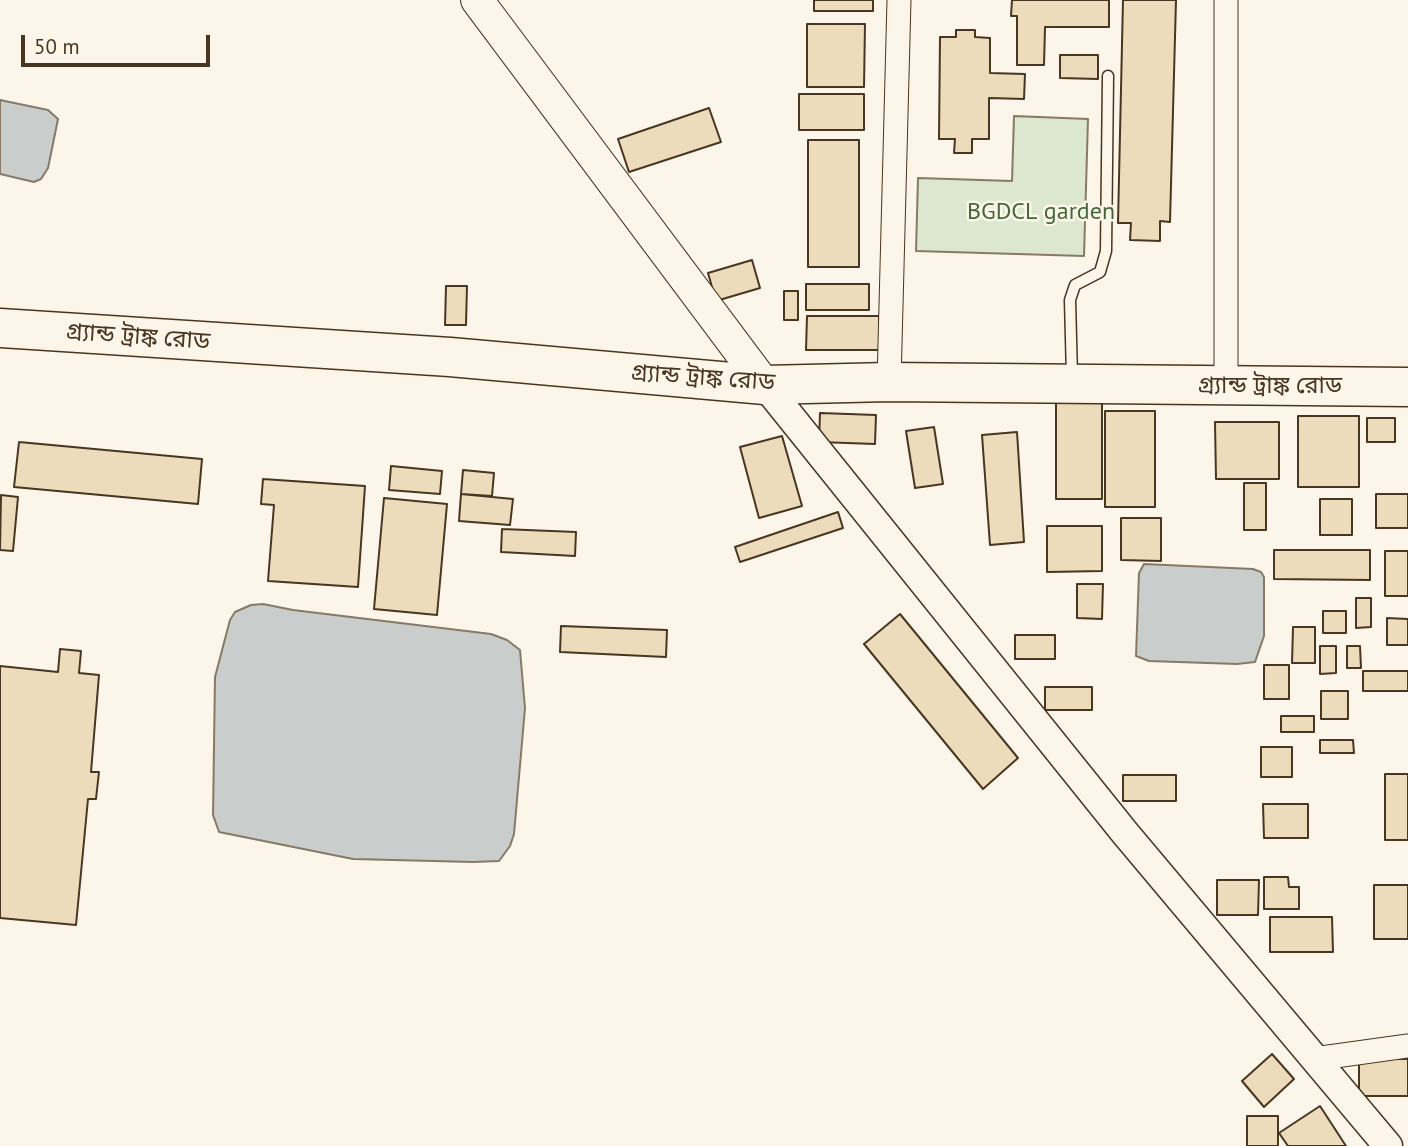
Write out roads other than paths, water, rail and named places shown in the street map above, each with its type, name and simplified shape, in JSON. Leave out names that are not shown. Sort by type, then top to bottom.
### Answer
[{"type":"highway","name":"গ্র্যান্ড ট্রাঙ্ক রোড","points":[[0,328],[450,357],[765,385],[889,382],[1408,387]]},
{"type":"main road","points":[[478,0],[765,385]]},
{"type":"street","points":[[889,382],[900,0]]},
{"type":"street","points":[[1226,0],[1226,387]]},
{"type":"street","points":[[765,385],[1125,833],[1388,1146]]},
{"type":"street","points":[[1314,1059],[1408,1046]]},
{"type":"lane","points":[[1072,383],[1070,300],[1075,285],[1100,272],[1106,251],[1108,76]]},
{"type":"park label","name":"BGDCL garden","points":[[1041,212]]}]
